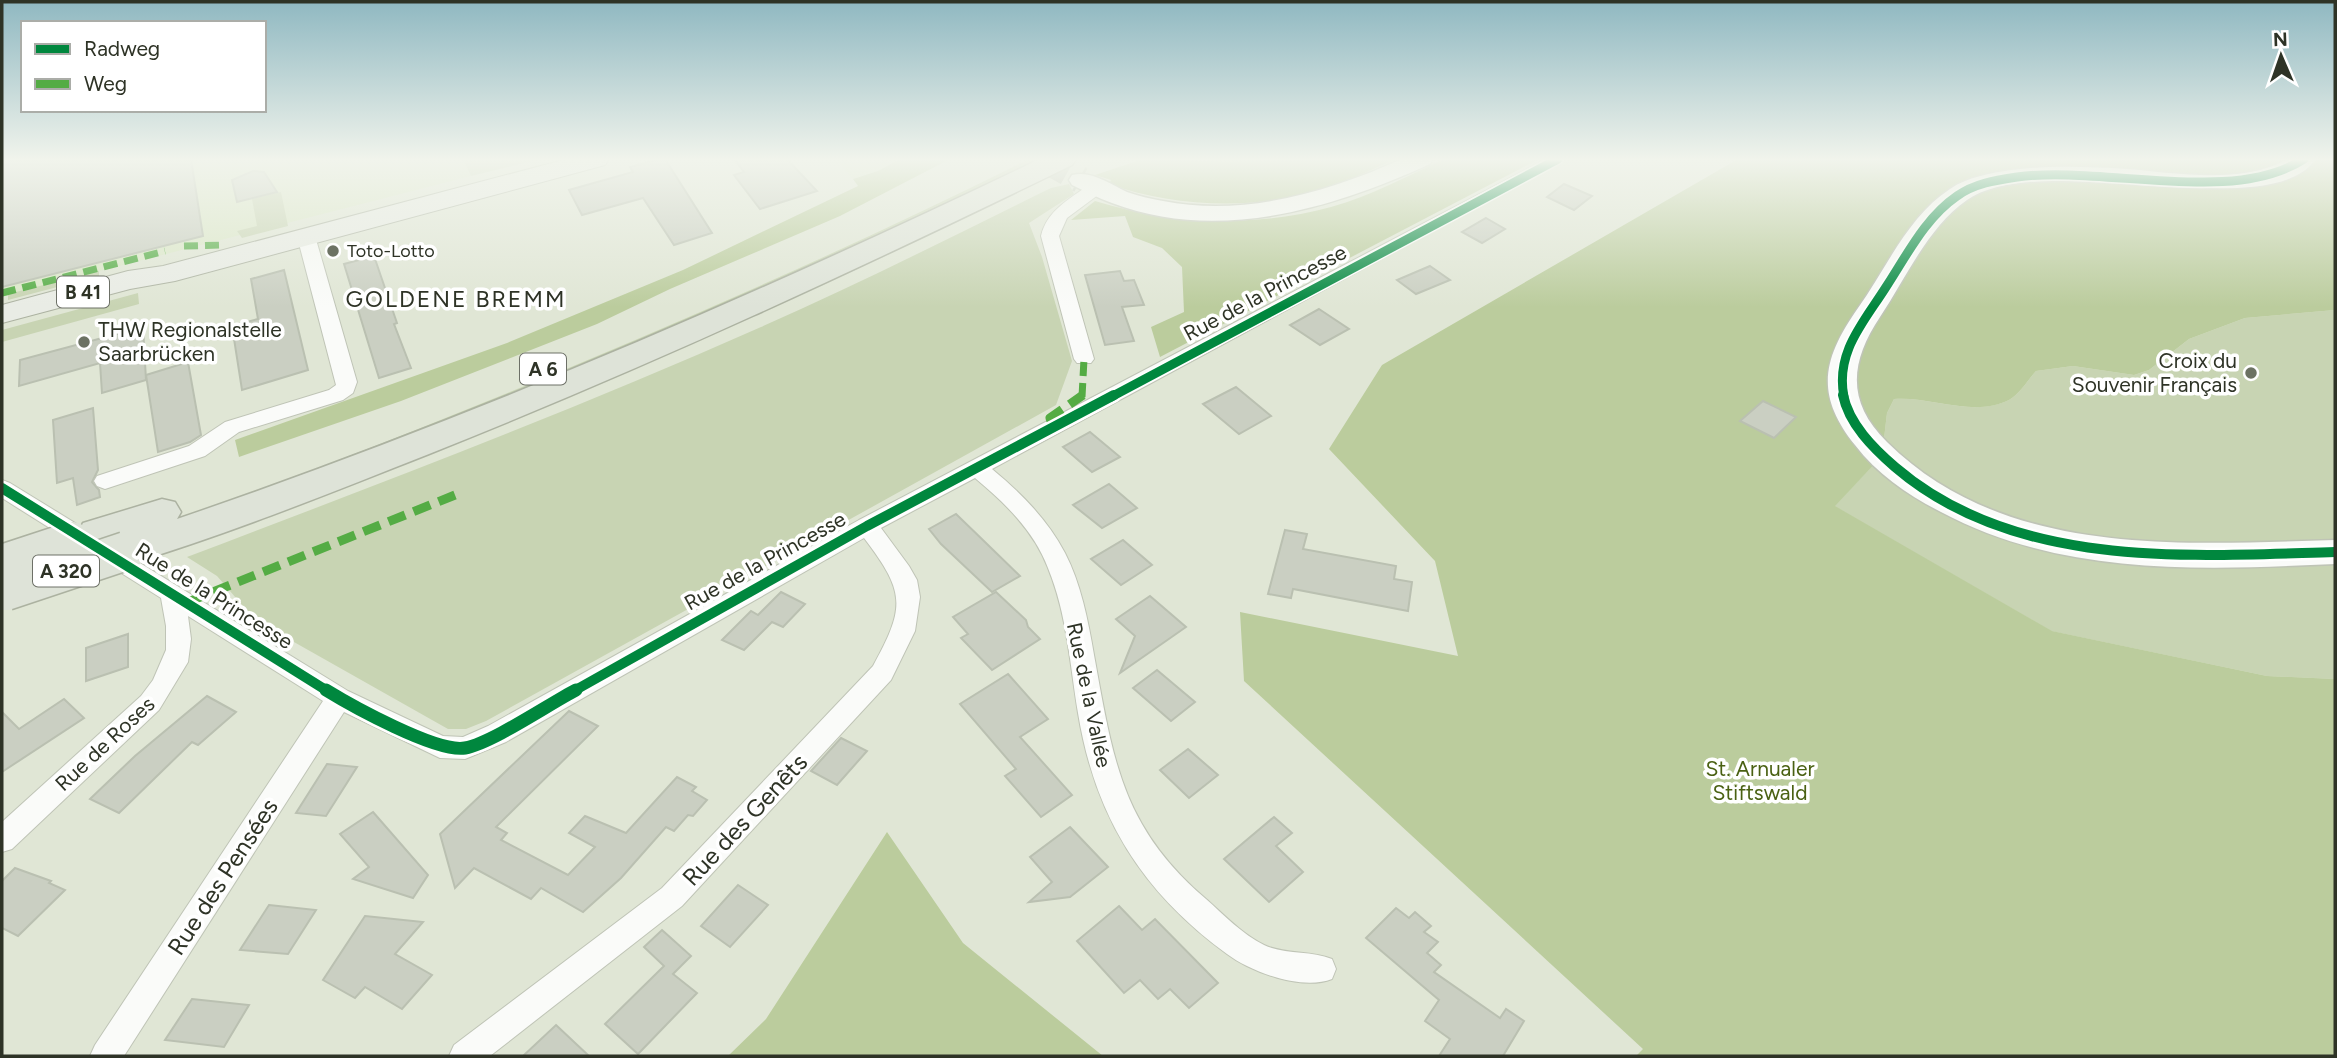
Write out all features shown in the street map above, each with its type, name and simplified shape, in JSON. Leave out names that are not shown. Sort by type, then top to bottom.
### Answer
[{"type":"highway","name":"A 6","points":[[197,514],[650,324],[902,208]]},
{"type":"highway","name":"A 6","points":[[111,542],[401,452],[670,342],[907,234],[983,208]]},
{"type":"highway","name":"A 320","points":[[3,583],[111,542]]},
{"type":"main road","points":[[306,236],[410,208]]},
{"type":"main road","name":"B 41","points":[[2,324],[131,289],[164,275],[306,236]]},
{"type":"main road","name":"B 41","points":[[2,314],[128,280],[164,275]]},
{"type":"street","points":[[1062,208],[1051,226],[1050,236],[1084,359]]},
{"type":"street","points":[[1159,208],[1206,212],[1275,208]]},
{"type":"street","name":"Rue de la Princesse","points":[[2,488],[340,698],[440,747],[465,748],[497,734],[867,526],[1465,208]]},
{"type":"street","points":[[1945,208],[1911,245],[1860,323],[1842,365],[1841,384],[1846,405],[1882,456],[1918,485],[1957,509],[2007,530],[2103,552],[2177,555],[2335,552]]},
{"type":"street","points":[[104,481],[184,457],[233,427],[336,395],[345,388],[347,382],[306,236]]},
{"type":"street","name":"Rue de la Vallée","points":[[977,468],[1013,497],[1030,517],[1061,570],[1072,612],[1101,761],[1115,796],[1151,864],[1171,887],[1236,945],[1265,960],[1321,969]]},
{"type":"street","name":"Rue des Genêts","points":[[465,1056],[672,897],[882,673],[898,644],[907,618],[908,584],[867,526]]},
{"type":"street","name":"Rue de Roses","points":[[2,840],[150,704],[169,679],[180,655],[178,625],[171,591]]},
{"type":"street","name":"Rue des Pensées","points":[[106,1056],[340,698]]},
{"type":"shaded area","points":[[2,208],[344,208],[2,296]]},
{"type":"shaded area","points":[[254,208],[284,208],[288,226],[242,238],[237,231],[257,226]]},
{"type":"shaded area","points":[[927,208],[942,208],[768,291],[315,476],[321,467],[590,359],[855,243]]},
{"type":"shaded area","points":[[1010,208],[1052,208],[1029,223],[1042,257],[1072,361],[1056,405],[486,721],[466,729],[448,729],[255,620],[217,576],[187,557],[619,388],[761,327]]},
{"type":"shaded area","points":[[99,271],[99,276],[8,300],[8,294]]},
{"type":"shaded area","points":[[138,293],[139,304],[2,342],[2,330]]},
{"type":"shaded area","points":[[2335,310],[2335,679],[2267,676],[2051,631],[1834,506],[1882,456],[1887,413],[1894,399],[1923,400],[1967,407],[1995,405],[2013,398],[2036,371],[2073,366],[2134,375],[2149,370],[2189,339],[2245,318]]},
{"type":"green space","points":[[811,208],[855,208],[597,324],[401,401],[239,457],[235,440],[507,343],[683,270]]},
{"type":"green space","points":[[1086,208],[1122,208],[1153,215],[1213,221],[1302,214],[1325,208],[1444,208],[1160,357],[1151,327],[1184,312],[1182,267],[1162,248],[1133,237],[1125,216],[1071,220]]},
{"type":"green space","name":"St. Arnualer Stiftswald","points":[[1653,208],[2335,208],[2335,310],[2245,318],[2189,339],[2149,370],[2134,375],[2073,366],[2036,371],[2013,398],[1996,405],[1967,407],[1923,400],[1894,399],[1887,413],[1882,456],[1835,506],[2052,631],[2267,676],[2335,679],[2335,1056],[1636,1056],[1643,1049],[1244,681],[1240,612],[1458,656],[1435,561],[1329,449],[1382,365]]},
{"type":"green space","points":[[887,832],[963,943],[1103,1056],[728,1056],[766,1019]]},
{"type":"building","points":[[2,208],[199,208],[203,236],[2,287]]},
{"type":"building","points":[[579,208],[606,208],[582,215]]},
{"type":"building","points":[[650,208],[696,208],[712,233],[674,245]]},
{"type":"building","points":[[1486,218],[1505,229],[1482,243],[1462,232]]},
{"type":"building","points":[[374,256],[397,323],[394,324],[411,368],[379,378],[344,264]]},
{"type":"building","points":[[1430,266],[1450,280],[1416,294],[1397,280]]},
{"type":"building","points":[[284,270],[308,370],[242,390],[232,326],[258,319],[251,279]]},
{"type":"building","points":[[1120,271],[1124,281],[1134,280],[1144,305],[1122,307],[1134,341],[1105,345],[1085,275]]},
{"type":"building","points":[[1319,309],[1349,329],[1320,345],[1290,325]]},
{"type":"building","points":[[143,327],[146,380],[102,393],[100,363],[19,386],[20,360]]},
{"type":"building","points":[[188,362],[201,435],[190,442],[158,452],[146,375]]},
{"type":"building","points":[[1236,387],[1271,416],[1239,434],[1203,404]]},
{"type":"building","points":[[1763,401],[1796,417],[1774,438],[1740,421]]},
{"type":"building","points":[[93,408],[98,470],[92,482],[99,490],[100,497],[77,505],[73,478],[57,483],[53,420]]},
{"type":"building","points":[[1090,432],[1120,457],[1092,472],[1063,447]]},
{"type":"building","points":[[1109,484],[1137,508],[1102,528],[1073,505]]},
{"type":"building","points":[[956,514],[1020,576],[992,592],[941,544],[929,529]]},
{"type":"building","points":[[1285,530],[1307,534],[1303,549],[1396,566],[1394,579],[1412,582],[1408,611],[1293,589],[1291,598],[1268,594]]},
{"type":"building","points":[[1123,540],[1152,565],[1121,585],[1091,559]]},
{"type":"building","points":[[781,592],[805,604],[783,627],[772,622],[744,650],[722,640],[751,611],[758,615]]},
{"type":"building","points":[[996,592],[1026,620],[1028,627],[1040,639],[992,670],[961,638],[968,634],[953,617]]},
{"type":"building","points":[[1150,596],[1186,627],[1120,673],[1135,636],[1116,619]]},
{"type":"building","points":[[128,634],[128,667],[86,681],[86,648]]},
{"type":"building","points":[[1157,670],[1195,702],[1171,721],[1133,688]]},
{"type":"building","points":[[1008,674],[1048,719],[1020,737],[1072,795],[1041,817],[1005,776],[1016,769],[960,704]]},
{"type":"building","points":[[207,696],[236,712],[198,745],[192,742],[119,813],[90,799],[135,756]]},
{"type":"building","points":[[64,699],[84,718],[2,772],[2,712],[19,729]]},
{"type":"building","points":[[569,711],[598,726],[496,827],[507,833],[501,840],[568,875],[595,847],[569,833],[585,816],[626,833],[677,777],[696,787],[692,791],[707,800],[674,831],[666,827],[621,878],[583,912],[541,888],[531,899],[474,868],[455,888],[440,834]]},
{"type":"building","points":[[841,738],[867,751],[837,785],[811,771]]},
{"type":"building","points":[[1188,749],[1218,775],[1189,798],[1160,770]]},
{"type":"building","points":[[327,764],[357,767],[326,816],[296,813]]},
{"type":"building","points":[[373,812],[428,875],[413,898],[353,879],[369,867],[340,834]]},
{"type":"building","points":[[1274,817],[1292,833],[1276,846],[1303,872],[1269,902],[1224,859]]},
{"type":"building","points":[[1070,827],[1108,867],[1070,897],[1029,902],[1052,882],[1030,857]]},
{"type":"building","points":[[15,868],[51,881],[49,883],[65,890],[18,936],[2,928],[2,881]]},
{"type":"building","points":[[738,885],[768,905],[730,947],[701,926]]},
{"type":"building","points":[[269,905],[316,910],[288,954],[240,950]]},
{"type":"building","points":[[1119,906],[1142,930],[1155,919],[1218,983],[1189,1008],[1170,989],[1158,999],[1140,980],[1124,993],[1077,941]]},
{"type":"building","points":[[1396,908],[1409,918],[1415,912],[1431,926],[1424,932],[1438,942],[1427,953],[1441,965],[1434,972],[1500,1018],[1506,1009],[1524,1021],[1503,1056],[1439,1056],[1450,1039],[1425,1021],[1439,1000],[1366,938]]},
{"type":"building","points":[[365,916],[423,922],[395,954],[432,975],[402,1009],[365,987],[355,998],[323,980]]},
{"type":"building","points":[[662,930],[691,956],[673,974],[697,993],[638,1054],[605,1024],[664,966],[644,947]]},
{"type":"building","points":[[192,999],[249,1005],[224,1047],[165,1040]]},
{"type":"building","points":[[556,1025],[589,1056],[523,1056]]},
{"type":"marked path","points":[[184,246],[224,245]]},
{"type":"marked path","points":[[2,293],[165,251]]},
{"type":"marked path","points":[[1051,421],[1050,418],[1083,396],[1084,359]]},
{"type":"marked path","points":[[188,602],[455,495]]},
{"type":"cycle path","points":[[2,488],[339,698],[440,747],[465,748],[497,734],[867,526],[1465,208]]},
{"type":"cycle path","points":[[1942,208],[1923,230],[1856,332],[1842,369],[1844,400],[1851,416],[1860,431],[1885,459],[1928,491],[1977,516],[2026,534],[2075,546],[2177,555],[2335,552]]},
{"type":"place","name":"Toto-Lotto","points":[[333,251]]},
{"type":"place","name":"THW Regionalstelle Saarbrücken","points":[[84,342]]},
{"type":"place","name":"Croix du Souvenir Français","points":[[2251,373]]},
{"type":"district","name":"GOLDENE BREMM","points":[[456,299]]}]
